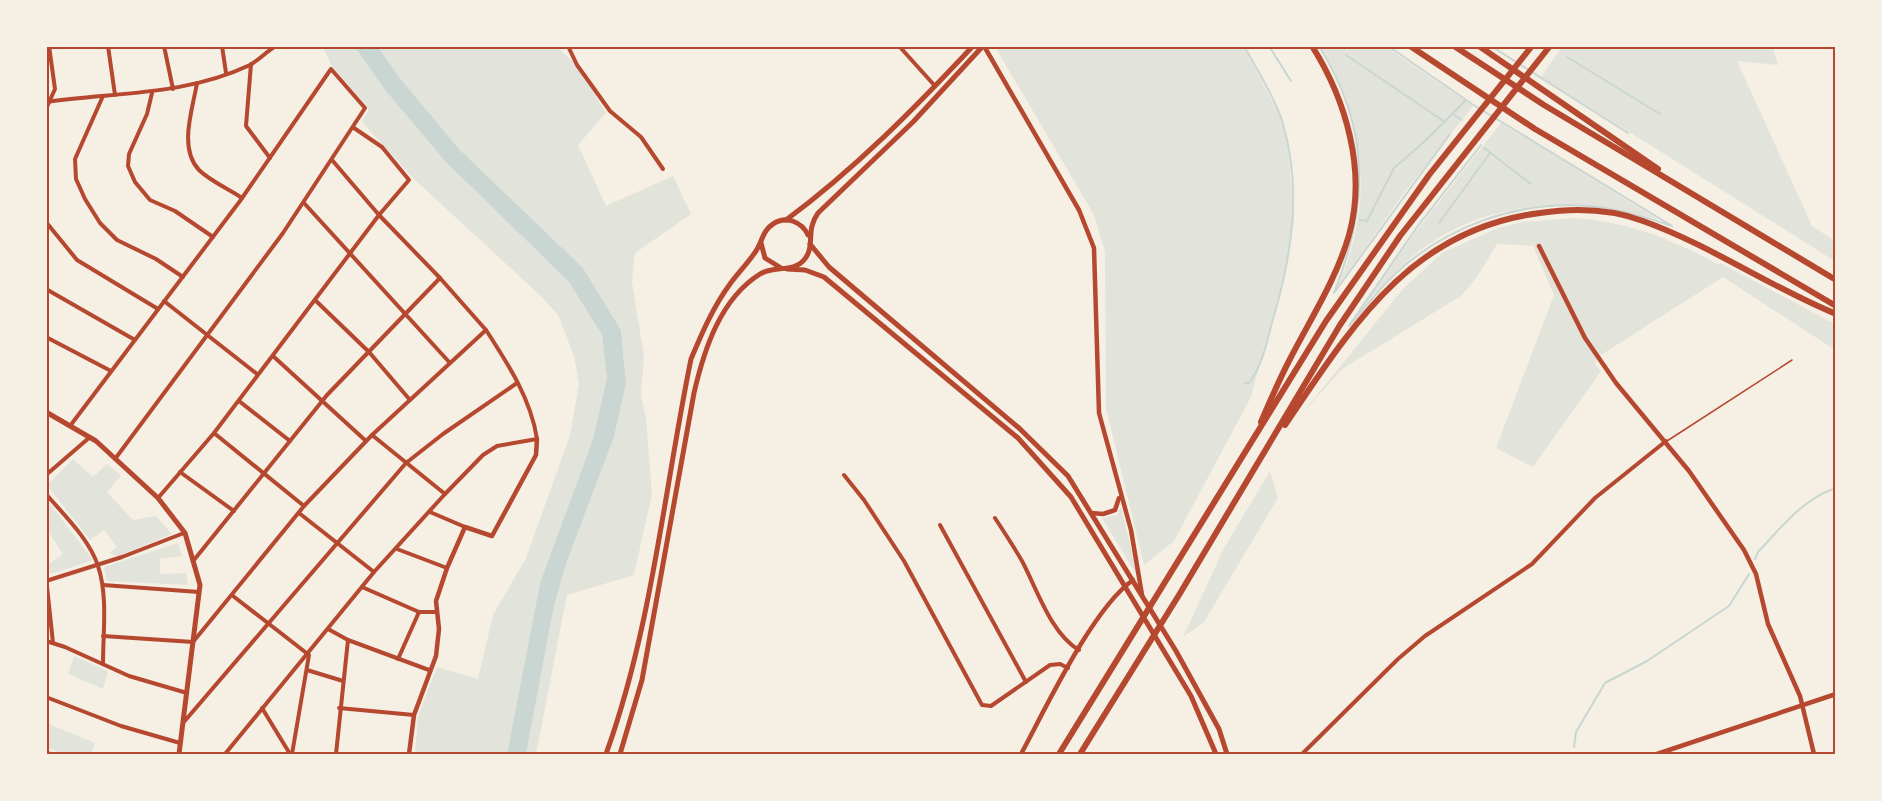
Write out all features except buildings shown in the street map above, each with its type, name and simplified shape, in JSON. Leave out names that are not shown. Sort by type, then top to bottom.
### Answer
[{"type":"highway","points":[[1248,450],[1289,361],[1333,280],[1350,233],[1355,188],[1348,123],[1326,69],[1312,46]]},
{"type":"highway","points":[[1410,46],[1535,129],[1836,306]]},
{"type":"highway","points":[[1454,46],[1544,105],[1836,280]]},
{"type":"highway","points":[[1479,46],[1713,207]]},
{"type":"highway","points":[[1080,754],[1179,595],[1340,325],[1400,236],[1550,46]]},
{"type":"highway","points":[[1059,754],[1326,321],[1399,216],[1531,48]]},
{"type":"highway","points":[[1248,480],[1318,377],[1400,276],[1418,260],[1443,244],[1499,220],[1557,211],[1586,210],[1642,220],[1836,314]]},
{"type":"main road","points":[[606,754],[630,676],[650,590],[691,359],[705,325],[730,285],[761,243],[771,224],[786,220],[819,195],[935,87],[973,46]]},
{"type":"main road","points":[[620,754],[642,680],[694,393],[705,350],[721,318],[744,289],[760,274],[793,267],[805,259],[810,244],[812,222],[827,202],[913,122],[983,46]]},
{"type":"main road","points":[[786,220],[800,225],[806,231],[810,244],[837,274],[1019,428],[1068,476],[1203,699],[1219,729],[1227,754]]},
{"type":"main road","points":[[761,243],[765,258],[771,264],[786,269],[805,270],[824,277],[1018,438],[1071,497],[1191,696],[1216,754]]},
{"type":"main road","points":[[46,412],[90,437],[158,498],[185,532],[194,560],[199,592],[179,754]]},
{"type":"street","points":[[46,109],[55,89],[49,46]]},
{"type":"street","points":[[108,46],[115,95]]},
{"type":"street","points":[[164,46],[173,88]]},
{"type":"street","points":[[222,46],[226,73]]},
{"type":"street","points":[[568,46],[577,65],[610,111],[641,137],[663,169]]},
{"type":"street","points":[[899,46],[935,87]]},
{"type":"street","points":[[983,46],[1079,210],[1094,248],[1100,413],[1120,496],[1131,530],[1142,597]]},
{"type":"street","points":[[48,102],[152,93],[197,83],[251,64],[274,47]]},
{"type":"street","points":[[251,64],[246,126],[270,158]]},
{"type":"street","points":[[70,426],[243,198],[331,69],[365,108],[354,128],[304,203],[115,459]]},
{"type":"street","points":[[197,83],[188,138],[192,160],[199,170],[243,198]]},
{"type":"street","points":[[152,93],[147,114],[129,154],[128,166],[135,182],[150,200],[175,211],[213,237]]},
{"type":"street","points":[[103,96],[75,159],[76,178],[85,199],[100,223],[117,240],[156,259],[183,277]]},
{"type":"street","points":[[158,498],[214,433],[378,215],[409,180],[382,147],[354,128]]},
{"type":"street","points":[[332,160],[378,215],[441,278],[486,330],[533,414],[537,439],[536,455],[492,536],[465,528],[430,512]]},
{"type":"street","points":[[304,203],[450,363]]},
{"type":"street","points":[[46,222],[77,260],[158,309]]},
{"type":"street","points":[[1539,246],[1585,338],[1617,383],[1666,441],[1744,550],[1756,574],[1768,624],[1802,706],[1814,754]]},
{"type":"street","points":[[194,560],[322,401],[441,278]]},
{"type":"street","points":[[46,289],[135,340]]},
{"type":"street","points":[[315,300],[369,352],[410,400]]},
{"type":"street","points":[[164,301],[257,374]]},
{"type":"street","points":[[103,636],[193,642],[233,596],[304,506],[372,435],[486,330]]},
{"type":"street","points":[[46,337],[111,371]]},
{"type":"street","points":[[273,356],[366,441]]},
{"type":"street","points":[[183,723],[406,463],[443,434],[517,383]]},
{"type":"street","points":[[239,400],[290,441]]},
{"type":"street","points":[[214,433],[304,506]]},
{"type":"street","points":[[372,435],[445,494]]},
{"type":"street","points":[[46,475],[90,437]]},
{"type":"street","points":[[225,754],[309,655],[374,572],[483,455],[497,446],[537,439]]},
{"type":"street","points":[[1302,754],[1398,658],[1425,636],[1532,564],[1595,498],[1666,441]]},
{"type":"street","points":[[180,472],[234,511]]},
{"type":"street","points":[[844,475],[864,500],[903,561],[982,705],[991,706],[1050,665],[1060,664],[1069,668]]},
{"type":"street","points":[[46,494],[85,542],[98,564],[103,585],[103,664]]},
{"type":"street","points":[[1091,513],[1103,514],[1115,510],[1120,496]]},
{"type":"street","points":[[299,513],[374,572]]},
{"type":"street","points":[[995,518],[1018,554],[1042,604],[1065,638],[1080,651]]},
{"type":"street","points":[[940,525],[1026,682]]},
{"type":"street","points":[[409,754],[414,715],[437,647],[440,629],[436,601],[447,568],[465,528]]},
{"type":"street","points":[[53,643],[47,579],[122,557],[185,532]]},
{"type":"street","points":[[397,548],[447,568]]},
{"type":"street","points":[[1022,754],[1069,668],[1111,601],[1125,585],[1133,580]]},
{"type":"street","points":[[103,585],[199,592]]},
{"type":"street","points":[[362,587],[419,612],[437,612]]},
{"type":"street","points":[[233,596],[309,655]]},
{"type":"street","points":[[398,659],[419,612]]},
{"type":"street","points":[[328,628],[348,640],[429,670]]},
{"type":"street","points":[[336,754],[339,708],[348,640]]},
{"type":"street","points":[[46,641],[129,676],[187,693]]},
{"type":"street","points":[[291,754],[309,655]]},
{"type":"street","points":[[307,670],[343,681]]},
{"type":"street","points":[[1656,754],[1836,694]]},
{"type":"street","points":[[46,697],[121,726],[180,743]]},
{"type":"street","points":[[262,708],[291,754]]},
{"type":"street","points":[[339,708],[414,715]]},
{"type":"street","points":[[46,753],[51,754]]},
{"type":"lane","points":[[1666,441],[1792,360]]},
{"type":"shaded area","points":[[998,46],[1247,47],[1246,51],[1283,122],[1287,138],[1294,219],[1285,271],[1251,397],[1174,541],[1144,565],[1106,408],[1105,252],[1094,215],[997,50]]},
{"type":"shaded area","points":[[323,47],[355,47],[385,90],[445,161],[569,282],[602,335],[607,378],[593,439],[540,583],[507,754],[415,754],[418,716],[437,667],[478,679],[493,615],[526,558],[570,435],[579,384],[574,356],[558,315],[542,297],[414,179],[362,122],[369,109],[332,66]]},
{"type":"shaded area","points":[[355,47],[378,47],[399,77],[459,149],[583,268],[621,330],[626,383],[614,437],[567,561],[554,606],[526,754],[507,754],[540,583],[593,439],[607,378],[602,335],[569,282],[445,161],[385,90]]},
{"type":"shaded area","points":[[378,47],[557,47],[577,65],[606,113],[578,145],[606,206],[673,176],[691,214],[635,253],[632,282],[644,356],[641,395],[646,418],[652,494],[634,575],[567,595],[536,754],[526,754],[554,606],[567,561],[614,437],[626,383],[621,330],[583,268],[459,149],[399,77]]},
{"type":"shaded area","points":[[1321,47],[1386,47],[1473,106],[1403,194],[1338,286],[1357,226],[1360,165],[1356,134],[1348,104],[1337,75]]},
{"type":"shaded area","points":[[1562,47],[1773,47],[1778,65],[1737,61],[1812,226],[1835,241],[1835,261],[1541,77]]},
{"type":"shaded area","points":[[1501,123],[1659,220],[1629,212],[1566,205],[1534,206],[1503,212],[1474,221],[1445,234],[1418,252],[1389,278],[1363,307],[1413,235]]},
{"type":"shaded area","points":[[1576,218],[1596,220],[1650,233],[1719,265],[1720,263],[1835,324],[1835,350],[1723,277],[1601,355],[1594,363],[1601,371],[1533,467],[1496,448],[1554,295],[1533,246],[1497,244],[1477,277],[1461,296],[1342,369],[1300,416],[1403,289],[1442,253],[1498,228],[1522,222]]},
{"type":"shaded area","points":[[73,459],[93,477],[107,464],[121,476],[107,492],[133,520],[156,516],[172,534],[118,556],[109,553],[117,547],[104,530],[90,540],[47,485]]},
{"type":"shaded area","points":[[1270,471],[1278,498],[1204,622],[1183,637],[1224,548]]},
{"type":"shaded area","points":[[47,500],[93,560],[51,574],[47,565],[63,554],[49,533],[47,535]]},
{"type":"shaded area","points":[[1121,507],[1138,577],[1102,518],[1117,515]]},
{"type":"shaded area","points":[[178,543],[182,556],[160,559],[160,574],[186,573],[188,585],[107,581],[104,567]]},
{"type":"shaded area","points":[[74,656],[108,671],[103,689],[68,674]]},
{"type":"shaded area","points":[[49,724],[95,743],[91,754],[65,754],[47,748]]},
{"type":"waterway","points":[[1244,46],[1266,85],[1283,124],[1289,149],[1293,198],[1290,247],[1280,295],[1261,360],[1249,383],[1244,383]]},
{"type":"waterway","points":[[1269,46],[1291,81]]},
{"type":"waterway","points":[[1319,46],[1336,77],[1348,107],[1356,137],[1359,168],[1354,229],[1346,261],[1334,293],[1450,134]]},
{"type":"waterway","points":[[1388,46],[1472,104],[1672,226],[1641,216],[1588,206],[1535,207],[1509,212],[1460,230],[1415,257],[1389,280],[1349,326],[1417,227],[1481,145]]},
{"type":"waterway","points":[[1491,46],[1628,133]]},
{"type":"waterway","points":[[1346,55],[1445,122]]},
{"type":"waterway","points":[[1567,57],[1660,114]]},
{"type":"waterway","points":[[1360,220],[1367,221],[1394,168],[1465,101]]},
{"type":"waterway","points":[[1454,115],[1462,120]]},
{"type":"waterway","points":[[1484,148],[1531,184]]},
{"type":"waterway","points":[[1439,223],[1490,153]]},
{"type":"waterway","points":[[1755,559],[1758,552],[1802,507],[1836,488]]},
{"type":"waterway","points":[[1574,747],[1576,732],[1605,683],[1647,661],[1729,606],[1749,574]]}]
